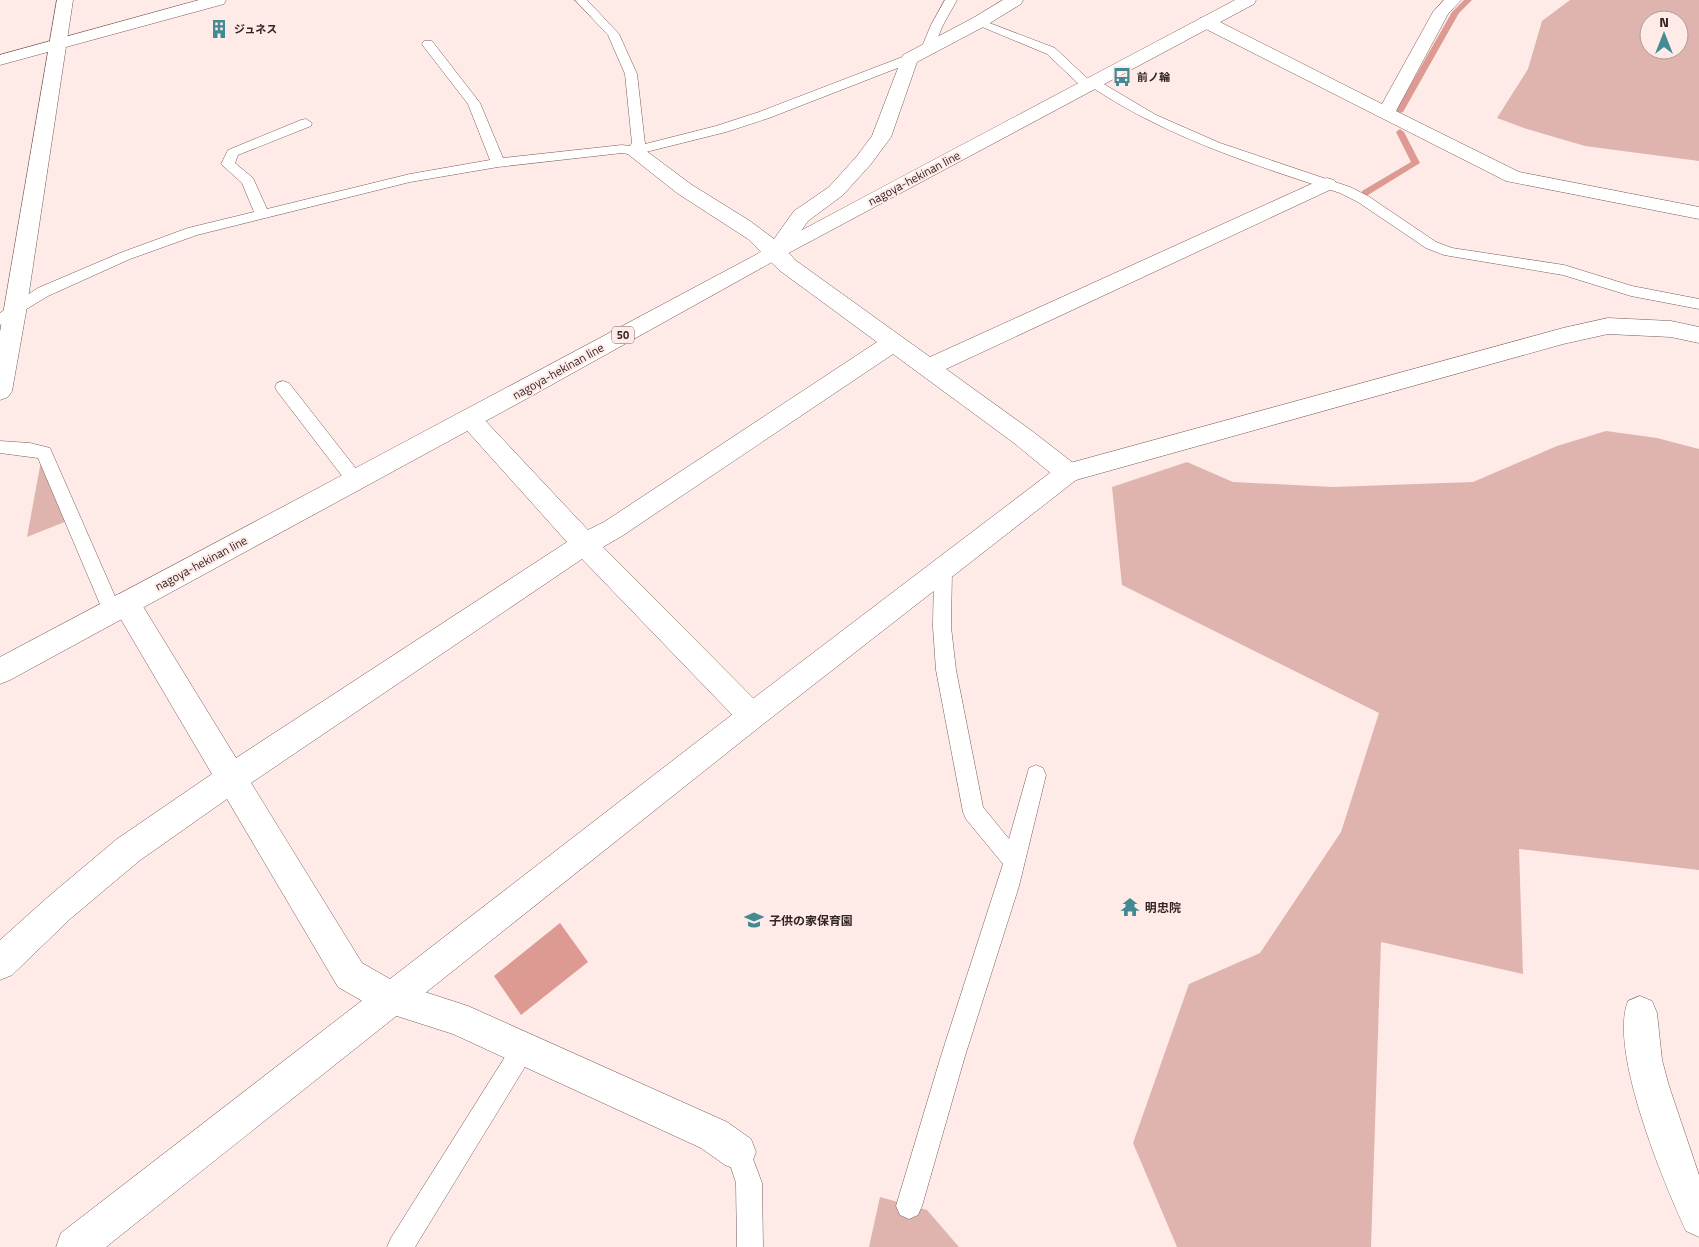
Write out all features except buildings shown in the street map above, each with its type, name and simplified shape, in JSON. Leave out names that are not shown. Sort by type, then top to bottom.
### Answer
[{"type":"street","points":[[0,391],[7,316],[65,0]]},
{"type":"street","points":[[0,60],[218,0]]},
{"type":"street","points":[[776,251],[801,216],[836,191],[864,160],[881,137],[908,59],[1015,0]]},
{"type":"street","name":"nagoya-hekinan line","points":[[0,671],[470,419],[776,251],[1248,0]]},
{"type":"street","points":[[1386,113],[1441,12],[1453,0]]},
{"type":"street","points":[[1206,22],[1513,177],[1699,213]]},
{"type":"street","points":[[634,151],[690,192],[756,234],[776,251],[787,265],[1022,437],[1068,474]]},
{"type":"street","points":[[928,370],[951,356],[1327,184]]},
{"type":"street","points":[[75,1247],[390,998],[752,716],[1068,474],[1562,336],[1608,326],[1671,329],[1699,335]]},
{"type":"street","points":[[0,963],[59,908],[128,850],[232,778],[585,544],[612,529],[893,343]]},
{"type":"street","points":[[470,419],[603,565],[752,716]]},
{"type":"street","points":[[119,607],[232,778],[350,975],[390,998],[456,1018],[714,1135],[738,1152]]},
{"type":"street","points":[[1640,1014],[1646,1065],[1659,1114],[1684,1186],[1699,1218]]},
{"type":"lane","points":[[581,0],[613,34],[631,74],[639,142],[634,151]]},
{"type":"lane","points":[[927,49],[937,25],[952,0]]},
{"type":"lane","points":[[978,22],[1051,51],[1091,84],[1139,111],[1194,138],[1345,190],[1363,199],[1431,245],[1449,252],[1564,270],[1631,291],[1699,304]]},
{"type":"lane","points":[[428,44],[474,103],[498,163]]},
{"type":"lane","points":[[7,316],[43,292],[125,256],[193,231],[410,178],[498,163],[622,149],[634,151],[721,129],[764,115],[908,59]]},
{"type":"lane","points":[[262,213],[248,181],[228,164],[233,153],[306,124]]},
{"type":"lane","points":[[283,387],[355,480]]},
{"type":"lane","points":[[0,447],[30,449],[44,453],[119,607]]},
{"type":"lane","points":[[943,569],[942,627],[946,670],[973,812],[1014,861]]},
{"type":"lane","points":[[909,1206],[953,1056],[1008,886],[1036,775]]},
{"type":"lane","points":[[400,1247],[523,1049]]},
{"type":"lane","points":[[738,1152],[748,1183],[750,1247]]},
{"type":"shaded area","points":[[1570,0],[1699,0],[1699,161],[1585,146],[1497,118],[1528,69],[1542,21]]},
{"type":"shaded area","points":[[1606,431],[1657,438],[1699,449],[1699,870],[1519,849],[1523,974],[1381,942],[1371,1247],[1177,1247],[1133,1143],[1189,984],[1260,953],[1341,832],[1379,713],[1122,585],[1112,487],[1187,462],[1233,482],[1333,487],[1473,482],[1557,446]]},
{"type":"shaded area","points":[[41,461],[67,521],[27,537]]},
{"type":"shaded area","points":[[560,923],[588,962],[521,1015],[494,976]]},
{"type":"shaded area","points":[[880,1197],[927,1210],[959,1247],[869,1247]]},
{"type":"waterway","points":[[1399,112],[1456,12],[1468,0]]},
{"type":"waterway","points":[[1365,193],[1416,163],[1400,132]]},
{"type":"place","name":"ジュネス","points":[[219,29]]},
{"type":"place","name":"前ノ輪","points":[[1122,77]]},
{"type":"place","name":"明忠院","points":[[1130,907]]},
{"type":"place","name":"子供の家保育園","points":[[754,920]]}]
